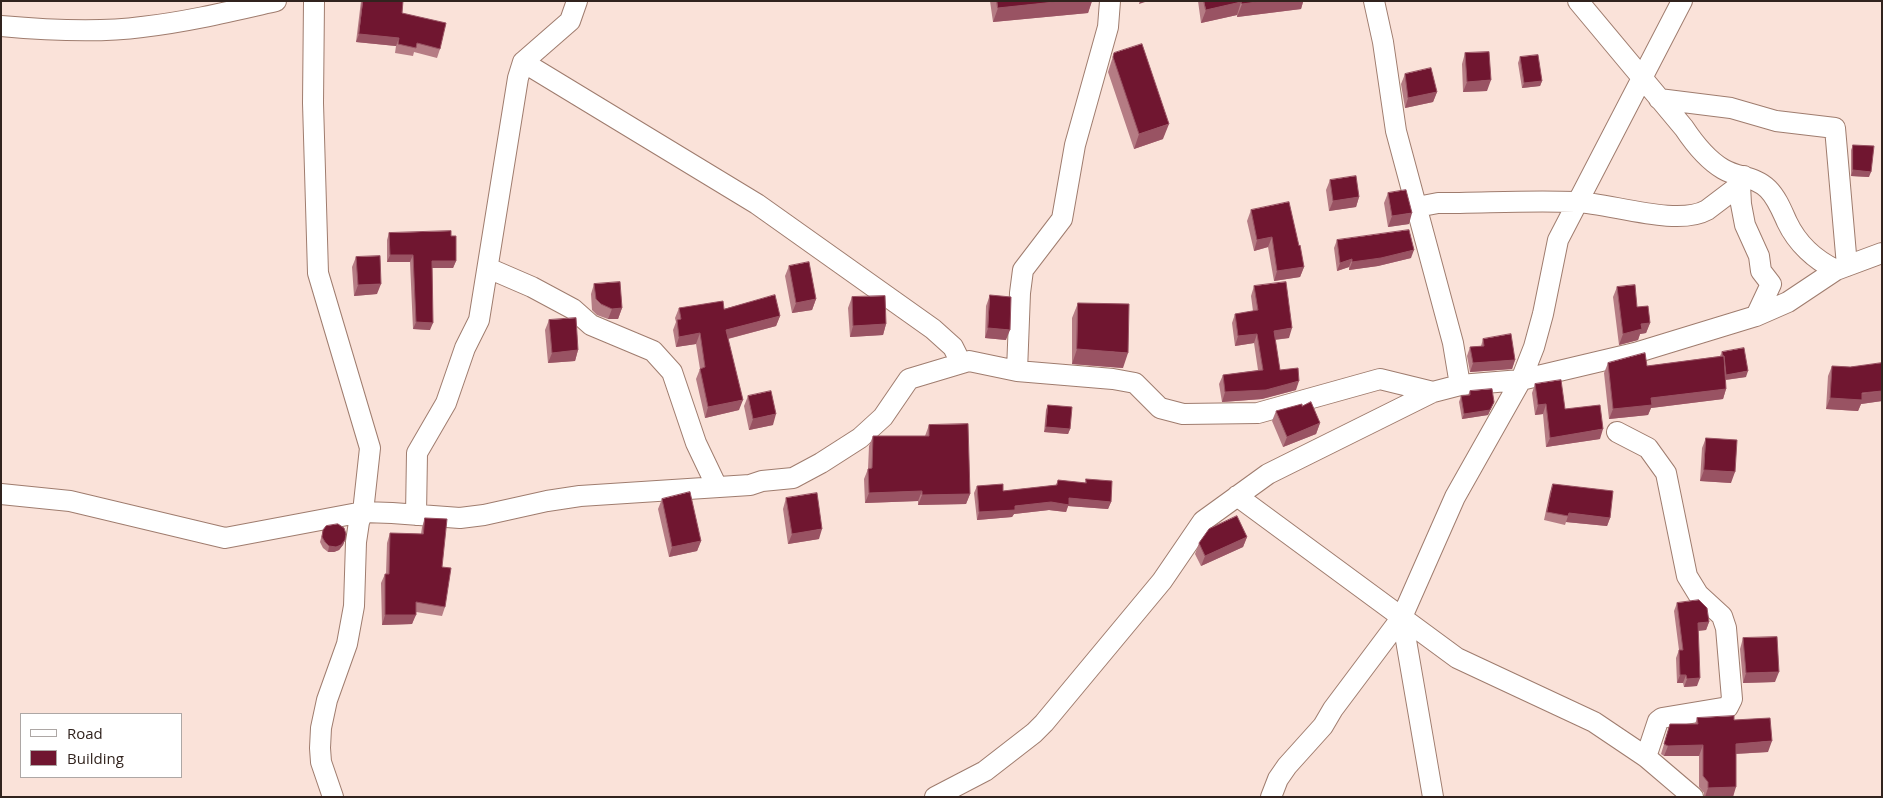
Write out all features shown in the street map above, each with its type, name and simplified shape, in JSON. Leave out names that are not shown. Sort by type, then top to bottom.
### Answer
[{"type":"street","points":[[3,22],[93,30],[141,28],[200,18],[276,1]]},
{"type":"street","points":[[314,1],[313,103],[318,273],[370,448],[363,512],[359,522],[356,542],[356,592],[352,621],[347,644],[327,700],[321,728],[321,762],[333,797]]},
{"type":"street","points":[[416,515],[417,453],[446,403],[465,348],[479,320],[518,78],[523,62],[570,21],[577,1]]},
{"type":"street","points":[[1017,371],[1020,293],[1023,270],[1062,219],[1075,144],[1108,28],[1110,1]]},
{"type":"street","points":[[1374,1],[1383,42],[1396,131],[1454,343],[1460,385]]},
{"type":"street","points":[[1578,1],[1641,79],[1684,128],[1696,146],[1723,169],[1742,180]]},
{"type":"street","points":[[1271,797],[1278,779],[1287,766],[1322,726],[1402,617],[1455,497],[1521,380],[1534,347],[1543,314],[1558,240],[1682,1]]},
{"type":"street","points":[[523,62],[757,204],[933,329],[953,347],[961,363]]},
{"type":"street","points":[[1659,99],[1731,108],[1776,121],[1835,128],[1841,268]]},
{"type":"street","points":[[1417,207],[1438,203],[1578,202],[1630,211],[1680,216],[1702,212],[1742,180],[1754,178],[1770,191],[1799,242],[1827,266],[1841,268]]},
{"type":"street","points":[[1742,180],[1741,204],[1746,225],[1759,256],[1762,271],[1771,284],[1756,316]]},
{"type":"street","points":[[935,797],[985,770],[1034,733],[1162,581],[1203,521],[1268,474],[1432,392],[1460,385],[1521,380],[1635,353],[1756,316],[1788,302],[1841,268],[1882,253]]},
{"type":"street","points":[[488,268],[532,287],[573,309],[591,325],[653,351],[672,372],[696,443],[717,487]]},
{"type":"street","points":[[1,494],[70,501],[225,538],[363,512],[460,518],[484,516],[547,501],[580,496],[750,485],[762,481],[793,478],[860,438],[883,417],[909,379],[969,361],[1017,371],[1113,379],[1134,383],[1160,408],[1183,414],[1258,414],[1380,379],[1432,392]]},
{"type":"street","points":[[1617,432],[1648,448],[1666,473],[1687,576],[1698,594],[1722,616],[1726,628],[1732,699],[1728,707],[1671,716],[1658,721],[1646,757]]},
{"type":"street","points":[[1237,496],[1457,658],[1594,722],[1646,757],[1693,797]]},
{"type":"street","points":[[1402,617],[1433,797]]},
{"type":"building","points":[[363,1],[403,1],[402,13],[446,23],[440,49],[417,43],[416,48],[398,44],[399,38],[359,34]]},
{"type":"building","points":[[997,1],[1064,1],[998,8]]},
{"type":"building","points":[[1204,1],[1264,1],[1242,4],[1241,2],[1206,10]]},
{"type":"building","points":[[1142,44],[1169,124],[1139,134],[1113,57],[1114,53]]},
{"type":"building","points":[[1489,52],[1491,80],[1467,82],[1465,53]]},
{"type":"building","points":[[1538,55],[1542,81],[1524,83],[1520,57]]},
{"type":"building","points":[[1431,68],[1437,92],[1408,98],[1405,74]]},
{"type":"building","points":[[1853,145],[1874,146],[1871,172],[1853,170]]},
{"type":"building","points":[[1356,176],[1359,197],[1333,201],[1330,180]]},
{"type":"building","points":[[1406,190],[1412,213],[1392,216],[1388,193]]},
{"type":"building","points":[[1289,202],[1304,267],[1277,271],[1272,237],[1257,240],[1251,210]]},
{"type":"building","points":[[1409,230],[1414,250],[1381,258],[1352,262],[1352,259],[1340,263],[1337,240]]},
{"type":"building","points":[[451,231],[451,236],[456,236],[456,261],[432,261],[433,323],[416,322],[413,255],[390,255],[389,233]]},
{"type":"building","points":[[380,256],[381,284],[358,285],[356,257]]},
{"type":"building","points":[[809,262],[816,299],[796,303],[789,266]]},
{"type":"building","points":[[620,282],[622,308],[612,309],[601,304],[596,299],[594,284]]},
{"type":"building","points":[[1286,282],[1292,328],[1274,331],[1280,370],[1298,368],[1299,381],[1266,390],[1225,392],[1223,375],[1263,370],[1257,334],[1238,336],[1235,314],[1258,310],[1254,286]]},
{"type":"building","points":[[1635,285],[1637,307],[1648,306],[1650,323],[1641,324],[1642,329],[1623,334],[1617,287]]},
{"type":"building","points":[[775,295],[780,316],[726,330],[743,400],[708,407],[700,369],[705,367],[700,333],[679,337],[677,320],[681,319],[679,308],[723,301],[724,309]]},
{"type":"building","points":[[990,295],[1011,297],[1010,330],[988,328]]},
{"type":"building","points":[[885,296],[886,324],[853,326],[852,297]]},
{"type":"building","points":[[1078,303],[1129,304],[1128,353],[1077,349]]},
{"type":"building","points":[[576,318],[578,350],[552,353],[549,320]]},
{"type":"building","points":[[1511,334],[1515,360],[1473,363],[1470,347],[1484,346],[1483,339]]},
{"type":"building","points":[[1744,348],[1748,371],[1726,375],[1722,352]]},
{"type":"building","points":[[1645,353],[1647,366],[1724,356],[1726,389],[1651,398],[1652,405],[1613,409],[1608,363]]},
{"type":"building","points":[[1882,363],[1882,391],[1862,393],[1862,400],[1830,398],[1832,366],[1850,367]]},
{"type":"building","points":[[1561,380],[1565,409],[1600,405],[1603,429],[1550,438],[1546,404],[1538,405],[1535,384]]},
{"type":"building","points":[[1492,389],[1494,402],[1490,410],[1464,414],[1461,396],[1470,395],[1470,391]]},
{"type":"building","points":[[771,391],[776,414],[753,419],[748,396]]},
{"type":"building","points":[[1311,402],[1320,423],[1287,437],[1276,411],[1302,404],[1302,406]]},
{"type":"building","points":[[1048,405],[1072,407],[1070,429],[1046,427]]},
{"type":"building","points":[[968,424],[970,494],[922,495],[922,491],[869,493],[868,469],[872,468],[873,436],[929,436],[929,425]]},
{"type":"building","points":[[1706,438],[1737,440],[1735,472],[1704,470]]},
{"type":"building","points":[[1086,479],[1112,481],[1111,502],[1069,498],[1069,505],[1051,502],[1015,506],[1015,510],[979,512],[977,486],[1003,484],[1003,491],[1057,485],[1058,480],[1086,483]]},
{"type":"building","points":[[1553,484],[1613,491],[1610,518],[1569,513],[1568,516],[1547,512]]},
{"type":"building","points":[[690,492],[701,541],[672,547],[662,499]]},
{"type":"building","points":[[817,493],[822,529],[792,534],[786,498]]},
{"type":"building","points":[[1237,516],[1247,537],[1205,556],[1199,543],[1209,529]]},
{"type":"building","points":[[425,518],[447,519],[442,567],[451,568],[445,607],[416,602],[416,615],[385,615],[385,574],[389,574],[390,533],[423,534]]},
{"type":"building","points":[[338,524],[344,528],[345,540],[336,547],[329,546],[322,537],[323,530],[326,526]]},
{"type":"building","points":[[1699,600],[1707,608],[1709,622],[1698,623],[1700,678],[1687,679],[1686,675],[1680,675],[1679,650],[1683,650],[1677,603]]},
{"type":"building","points":[[1777,637],[1779,672],[1746,673],[1743,638]]},
{"type":"building","points":[[1734,716],[1734,720],[1770,718],[1772,741],[1736,744],[1736,787],[1708,788],[1708,782],[1703,776],[1703,745],[1668,746],[1664,744],[1670,724],[1698,724],[1697,718]]}]
